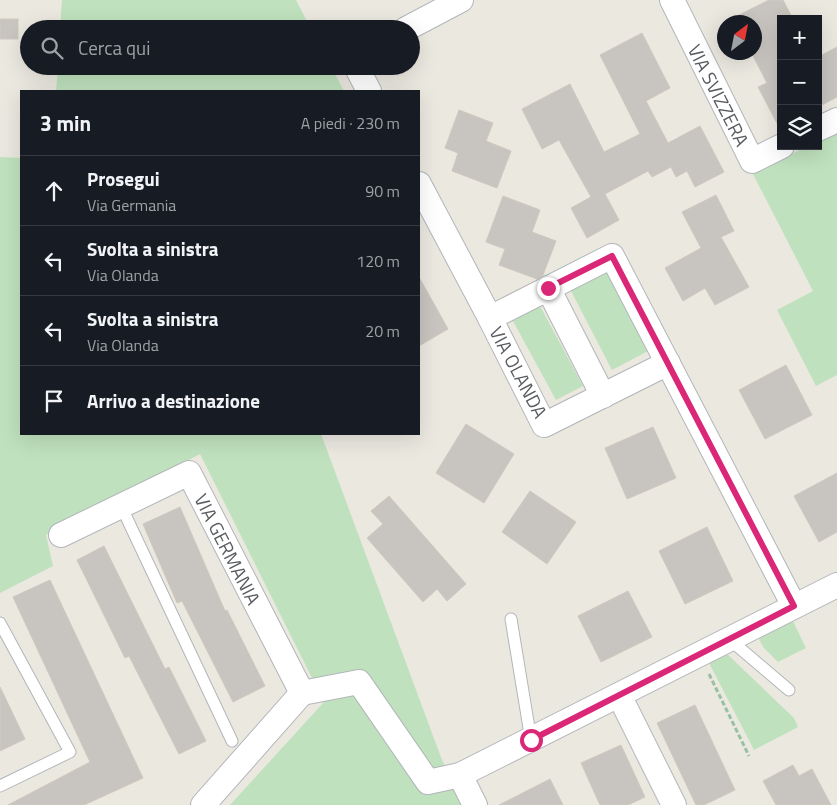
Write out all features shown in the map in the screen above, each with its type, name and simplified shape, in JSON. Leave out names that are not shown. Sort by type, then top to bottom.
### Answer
[{"type":"street","points":[[420,22],[461,0]]},
{"type":"street","name":"VIA SVIZZERA","points":[[672,0],[752,160],[777,148]]},
{"type":"street","points":[[361,75],[368,90]]},
{"type":"street","points":[[822,127],[837,120]]},
{"type":"street","name":"VIA OLANDA","points":[[420,186],[544,425],[668,363]]},
{"type":"street","name":"VIA OLANDA","points":[[490,318],[612,256],[794,606]]},
{"type":"street","points":[[548,288],[603,396]]},
{"type":"street","name":"VIA GERMANIA","points":[[61,535],[189,473],[302,693]]},
{"type":"street","points":[[203,805],[302,693],[359,682],[428,782],[460,776],[837,585]]},
{"type":"street","points":[[619,695],[674,805]]},
{"type":"street","points":[[460,776],[475,805]]},
{"type":"lane","points":[[122,506],[232,741]]},
{"type":"lane","points":[[512,619],[531,740]]},
{"type":"lane","points":[[0,623],[70,752],[0,786]]},
{"type":"lane","points":[[730,639],[789,690]]},
{"type":"path","points":[[699,654],[749,756]]},
{"type":"green space","points":[[62,0],[296,0],[306,20],[61,20]]},
{"type":"green space","points":[[57,75],[336,75],[343,90],[56,90]]},
{"type":"green space","points":[[837,131],[837,375],[816,386],[777,310],[813,291],[753,174],[799,150],[822,150],[822,139]]},
{"type":"green space","points":[[0,157],[20,158],[20,435],[321,435],[442,760],[465,805],[230,805],[324,702],[200,454],[46,535],[53,566],[0,593]]},
{"type":"green space","points":[[608,269],[650,350],[612,370],[570,289]]},
{"type":"green space","points":[[540,306],[583,386],[556,400],[513,321]]},
{"type":"green space","points":[[790,615],[806,648],[778,662],[763,647],[755,631]]},
{"type":"green space","points":[[725,652],[794,718],[798,727],[754,750],[708,661]]},
{"type":"building","points":[[769,0],[783,0],[791,15],[777,15],[777,123],[758,87],[767,83],[755,60],[762,60],[762,15],[739,15]]},
{"type":"building","points":[[0,19],[18,19],[18,39],[0,39]]},
{"type":"building","points":[[642,33],[670,88],[646,101],[668,143],[700,126],[724,172],[695,187],[687,171],[676,177],[671,167],[652,177],[648,171],[605,194],[619,220],[587,238],[571,208],[591,197],[559,140],[542,149],[522,109],[570,84],[604,152],[640,134],[600,55]]},
{"type":"building","points":[[837,47],[837,97],[822,105],[822,60],[822,55]]},
{"type":"building","points":[[459,110],[493,123],[486,141],[511,151],[497,188],[452,171],[458,153],[445,148]]},
{"type":"building","points":[[716,195],[734,231],[721,237],[749,287],[715,305],[705,288],[683,301],[665,268],[701,248],[682,212]]},
{"type":"building","points":[[503,196],[540,210],[532,232],[556,241],[543,275],[537,279],[499,265],[505,249],[486,242]]},
{"type":"building","points":[[420,279],[448,329],[420,345]]},
{"type":"building","points":[[786,365],[812,415],[765,439],[739,390]]},
{"type":"building","points":[[466,424],[514,454],[484,503],[436,473]]},
{"type":"building","points":[[653,427],[676,478],[627,499],[605,448]]},
{"type":"building","points":[[837,473],[837,532],[819,542],[794,496]]},
{"type":"building","points":[[530,491],[576,522],[547,564],[502,532]]},
{"type":"building","points":[[389,496],[466,584],[447,601],[437,589],[423,602],[367,538],[383,524],[371,511]]},
{"type":"building","points":[[180,507],[225,611],[227,610],[265,686],[233,702],[182,601],[177,603],[143,524]]},
{"type":"building","points":[[707,527],[733,581],[685,604],[659,551]]},
{"type":"building","points":[[104,546],[165,669],[169,667],[206,741],[179,754],[129,656],[125,658],[77,560]]},
{"type":"building","points":[[50,580],[143,778],[84,805],[8,805],[90,762],[13,597]]},
{"type":"building","points":[[628,591],[652,637],[601,662],[578,616]]},
{"type":"building","points":[[0,687],[25,739],[0,751]]},
{"type":"building","points":[[695,705],[735,790],[704,805],[696,805],[657,723]]},
{"type":"building","points":[[621,745],[645,797],[628,805],[600,805],[581,763]]},
{"type":"building","points":[[793,765],[799,776],[812,769],[831,805],[776,805],[763,781]]},
{"type":"building","points":[[550,779],[563,805],[499,805]]},
{"type":"route","points":[[531,740],[794,606],[612,256],[548,288]]}]
